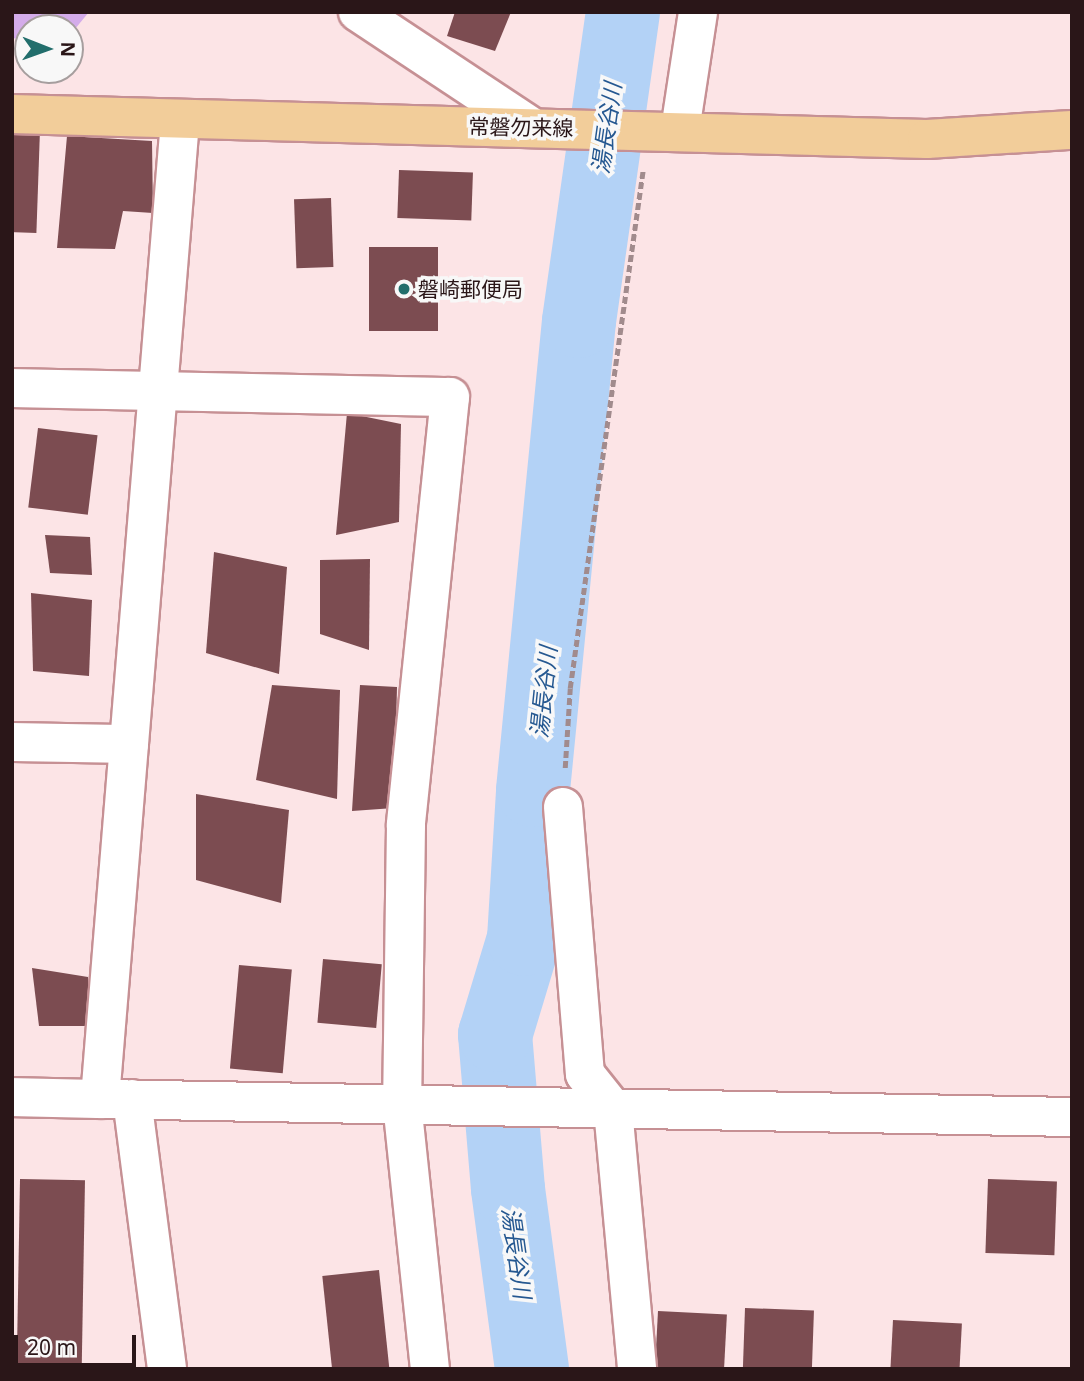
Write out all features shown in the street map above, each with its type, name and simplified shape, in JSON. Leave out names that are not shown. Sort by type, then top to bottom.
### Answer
[{"type":"main road","name":"常磐勿来線","points":[[12,114],[180,121],[550,127],[927,139],[1072,130]]},
{"type":"street","points":[[358,12],[550,127]]},
{"type":"street","points":[[654,130],[698,12]]},
{"type":"street","points":[[167,1369],[116,1099],[129,744],[180,121]]},
{"type":"street","points":[[12,388],[450,397],[407,825],[402,1103],[430,1369]]},
{"type":"street","points":[[12,742],[129,744]]},
{"type":"street","points":[[563,807],[585,1074],[613,1109],[637,1369]]},
{"type":"street","points":[[12,1097],[1072,1117]]},
{"type":"path","points":[[563,807],[570,688],[654,130]]},
{"type":"shaded area","points":[[12,12],[89,12],[84,18],[84,14],[14,14],[12,38]]},
{"type":"building","points":[[455,12],[511,12],[495,51],[447,36]]},
{"type":"building","points":[[12,129],[40,130],[36,233],[12,232]]},
{"type":"building","points":[[67,136],[152,141],[153,213],[123,211],[115,249],[57,248]]},
{"type":"building","points":[[399,170],[473,173],[471,221],[397,218]]},
{"type":"building","points":[[331,198],[333,267],[296,268],[294,199]]},
{"type":"building","points":[[369,247],[438,247],[438,331],[369,331]]},
{"type":"building","points":[[347,413],[401,424],[399,522],[336,535]]},
{"type":"building","points":[[38,428],[98,435],[88,515],[28,507]]},
{"type":"building","points":[[45,535],[90,537],[92,575],[50,573]]},
{"type":"building","points":[[214,552],[287,567],[279,674],[206,653]]},
{"type":"building","points":[[370,559],[369,650],[320,634],[320,560]]},
{"type":"building","points":[[31,593],[92,600],[89,676],[33,671]]},
{"type":"building","points":[[272,685],[340,690],[337,799],[256,780]]},
{"type":"building","points":[[360,685],[397,687],[394,808],[352,811]]},
{"type":"building","points":[[196,794],[289,810],[281,903],[196,880]]},
{"type":"building","points":[[323,959],[382,964],[376,1028],[317,1023]]},
{"type":"building","points":[[239,965],[292,970],[283,1073],[230,1069]]},
{"type":"building","points":[[32,968],[88,977],[89,1026],[39,1026]]},
{"type":"building","points":[[20,1179],[85,1180],[82,1369],[17,1369]]},
{"type":"building","points":[[988,1179],[1057,1181],[1054,1255],[985,1253]]},
{"type":"building","points":[[379,1270],[389,1369],[332,1369],[322,1276]]},
{"type":"building","points":[[745,1308],[814,1310],[812,1369],[743,1369]]},
{"type":"building","points":[[658,1311],[727,1315],[724,1369],[655,1369]]},
{"type":"building","points":[[893,1320],[962,1324],[960,1369],[890,1369]]},
{"type":"waterway","name":"湯長谷川","points":[[532,1369],[508,1189],[495,1035],[524,939],[533,790],[579,321],[623,12]]},
{"type":"place","name":"磐崎郵便局","points":[[404,289]]}]
